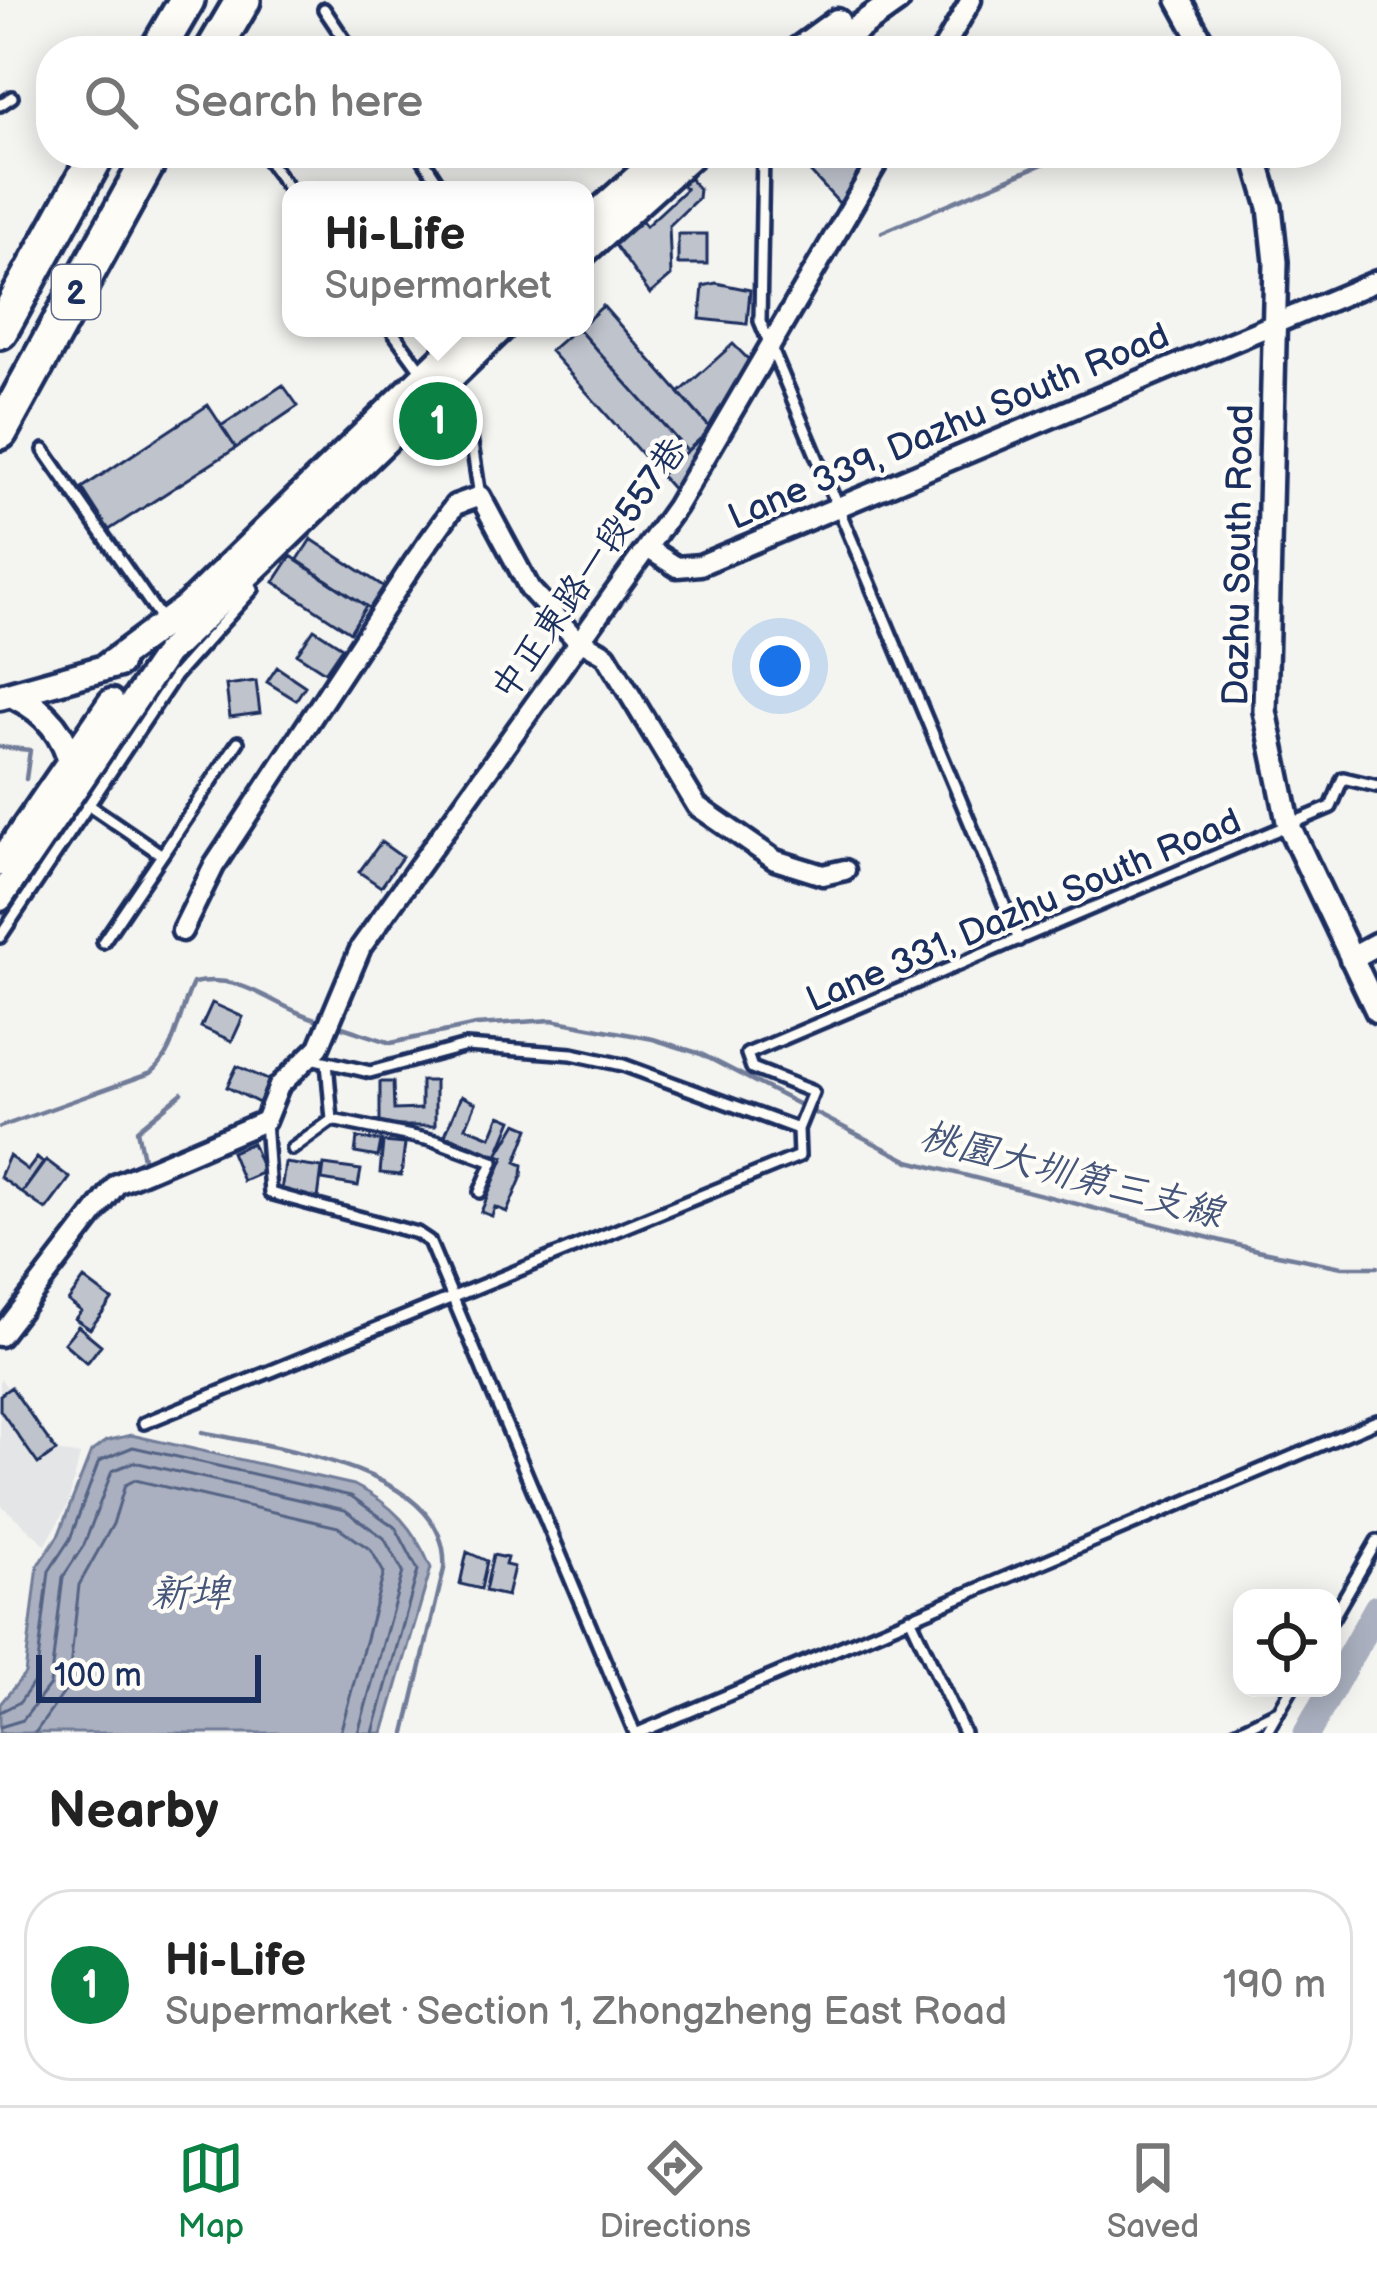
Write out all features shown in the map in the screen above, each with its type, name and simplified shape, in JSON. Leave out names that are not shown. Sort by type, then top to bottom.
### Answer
[{"type":"highway","points":[[166,36],[187,0]]},
{"type":"highway","points":[[222,36],[243,0]]},
{"type":"highway","name":"2","points":[[0,331],[90,168]]},
{"type":"highway","name":"2","points":[[0,431],[145,168]]},
{"type":"main road","points":[[818,36],[868,0]]},
{"type":"main road","points":[[846,36],[897,0]]},
{"type":"main road","points":[[594,216],[647,168]]},
{"type":"main road","points":[[594,243],[677,168]]},
{"type":"main road","points":[[430,384],[466,337]]},
{"type":"main road","points":[[0,863],[153,657],[430,384],[490,337]]},
{"type":"main road","points":[[104,668],[240,568]]},
{"type":"main road","points":[[9,697],[153,657]]},
{"type":"main road","points":[[9,697],[42,710],[74,769]]},
{"type":"main road","points":[[0,898],[74,769]]},
{"type":"street","points":[[951,36],[971,0]]},
{"type":"street","points":[[1179,0],[1199,36]]},
{"type":"street","name":"中正東路一段557巷","points":[[265,1121],[279,1086],[319,1056],[362,947],[647,548],[874,168]]},
{"type":"street","name":"Dazhu South Road","points":[[1258,168],[1270,207],[1275,323],[1265,711],[1288,826],[1377,1011]]},
{"type":"street","name":"Lane 339, Dazhu South Road","points":[[647,548],[677,568],[700,565],[1377,281]]},
{"type":"street","points":[[182,931],[214,866],[415,562],[455,505],[480,496],[530,589],[581,640],[606,655],[697,806],[775,860],[824,875],[844,870]]},
{"type":"street","points":[[1352,958],[1377,944]]},
{"type":"street","points":[[0,1336],[117,1184],[265,1121]]},
{"type":"lane","points":[[324,9],[342,36]]},
{"type":"lane","points":[[0,105],[12,97]]},
{"type":"lane","points":[[763,168],[760,321],[1019,940]]},
{"type":"lane","points":[[396,337],[471,439],[480,496]]},
{"type":"lane","points":[[44,450],[165,625]]},
{"type":"lane","points":[[0,938],[175,676],[253,589],[240,568]]},
{"type":"lane","points":[[103,942],[238,742]]},
{"type":"lane","name":"Lane 331, Dazhu South Road","points":[[798,1130],[813,1092],[752,1068],[747,1054],[1331,807],[1343,778],[1377,786]]},
{"type":"lane","points":[[89,805],[162,855]]},
{"type":"lane","points":[[144,1423],[799,1156],[798,1130],[623,1065],[572,1054],[466,1046],[370,1072],[319,1056],[332,1120]]},
{"type":"lane","points":[[292,1149],[332,1120],[436,1141],[493,1162],[480,1192]]},
{"type":"lane","points":[[265,1121],[270,1193],[417,1233],[429,1241],[636,1733],[1377,1421]]},
{"type":"lane","points":[[1341,1603],[1377,1541]]},
{"type":"lane","points":[[910,1617],[964,1733]]},
{"type":"lane","points":[[1266,1733],[1287,1697]]},
{"type":"lane","points":[[1233,1733],[1278,1711]]},
{"type":"shaded area","points":[[0,1378],[56,1451],[80,1455],[68,1504],[46,1545],[0,1504]]},
{"type":"water","name":"新埤","points":[[131,1435],[354,1485],[401,1519],[431,1568],[383,1733],[0,1733],[0,1704],[25,1674],[38,1565],[59,1534],[91,1452],[106,1441]]},
{"type":"building","points":[[807,168],[862,168],[840,204]]},
{"type":"building","points":[[689,178],[699,189],[698,198],[669,226],[671,276],[650,294],[615,245],[642,221],[646,226],[686,189],[682,185]]},
{"type":"building","points":[[678,234],[707,234],[707,264],[678,264]]},
{"type":"building","points":[[716,283],[750,290],[747,324],[700,319],[703,286]]},
{"type":"building","points":[[603,306],[711,429],[687,451],[585,337],[594,337],[594,314]]},
{"type":"building","points":[[566,337],[585,337],[687,451],[660,475],[550,351]]},
{"type":"building","points":[[733,344],[753,364],[677,494],[660,475],[711,429],[679,393]]},
{"type":"building","points":[[283,385],[298,406],[236,448],[221,426]]},
{"type":"building","points":[[208,405],[236,448],[109,530],[82,488]]},
{"type":"building","points":[[439,407],[469,440],[452,455],[422,422]]},
{"type":"building","points":[[311,539],[386,588],[372,610],[297,561]]},
{"type":"building","points":[[291,556],[366,606],[350,632],[274,582]]},
{"type":"building","points":[[314,629],[342,647],[325,672],[297,654]]},
{"type":"building","points":[[277,667],[305,686],[296,700],[267,682]]},
{"type":"building","points":[[256,681],[260,713],[230,717],[226,685]]},
{"type":"building","points":[[381,842],[402,857],[381,887],[359,872]]},
{"type":"building","points":[[212,1003],[243,1017],[232,1041],[201,1027]]},
{"type":"building","points":[[237,1066],[270,1081],[259,1103],[227,1087]]},
{"type":"building","points":[[421,1081],[435,1081],[435,1126],[380,1126],[380,1082],[393,1082],[394,1110],[421,1109]]},
{"type":"building","points":[[461,1096],[476,1103],[466,1127],[491,1137],[500,1115],[512,1120],[497,1156],[445,1135]]},
{"type":"building","points":[[517,1123],[529,1128],[516,1162],[523,1165],[522,1176],[507,1212],[495,1207],[492,1216],[481,1212],[504,1157],[498,1155]]},
{"type":"building","points":[[357,1138],[381,1141],[378,1157],[355,1153]]},
{"type":"building","points":[[383,1142],[405,1144],[401,1175],[380,1173]]},
{"type":"building","points":[[252,1143],[264,1172],[243,1181],[231,1152]]},
{"type":"building","points":[[9,1156],[28,1170],[37,1158],[43,1163],[22,1193],[0,1177]]},
{"type":"building","points":[[46,1160],[70,1178],[46,1210],[22,1193]]},
{"type":"building","points":[[285,1163],[322,1168],[318,1199],[281,1191]]},
{"type":"building","points":[[324,1165],[361,1170],[358,1186],[322,1180]]},
{"type":"building","points":[[84,1279],[112,1300],[90,1329],[75,1319],[81,1311],[68,1301]]},
{"type":"building","points":[[78,1326],[101,1345],[87,1363],[64,1343]]},
{"type":"building","points":[[11,1387],[56,1451],[38,1464],[0,1410],[0,1395]]},
{"type":"building","points":[[467,1552],[487,1561],[481,1589],[460,1584]]},
{"type":"building","points":[[493,1555],[507,1558],[505,1565],[514,1567],[507,1596],[485,1591]]},
{"type":"waterway","points":[[882,232],[1033,168]]},
{"type":"waterway","points":[[0,747],[30,750],[26,779]]},
{"type":"waterway","name":"桃園大圳第三支線","points":[[0,1127],[151,1073],[171,1043],[193,983],[243,986],[322,1021]]},
{"type":"waterway","name":"桃園大圳第三支線","points":[[333,1024],[391,1043],[476,1025],[552,1020],[653,1039],[701,1054],[909,1161],[1257,1250],[1342,1267],[1377,1267]]},
{"type":"waterway","points":[[144,1163],[137,1130],[182,1093]]},
{"type":"waterway","points":[[202,1432],[312,1456],[390,1485],[420,1507],[439,1535],[444,1569],[405,1733]]},
{"type":"waterway","points":[[1307,1733],[1377,1608]]},
{"type":"place","name":"Hi-Life","points":[[438,421]]}]
